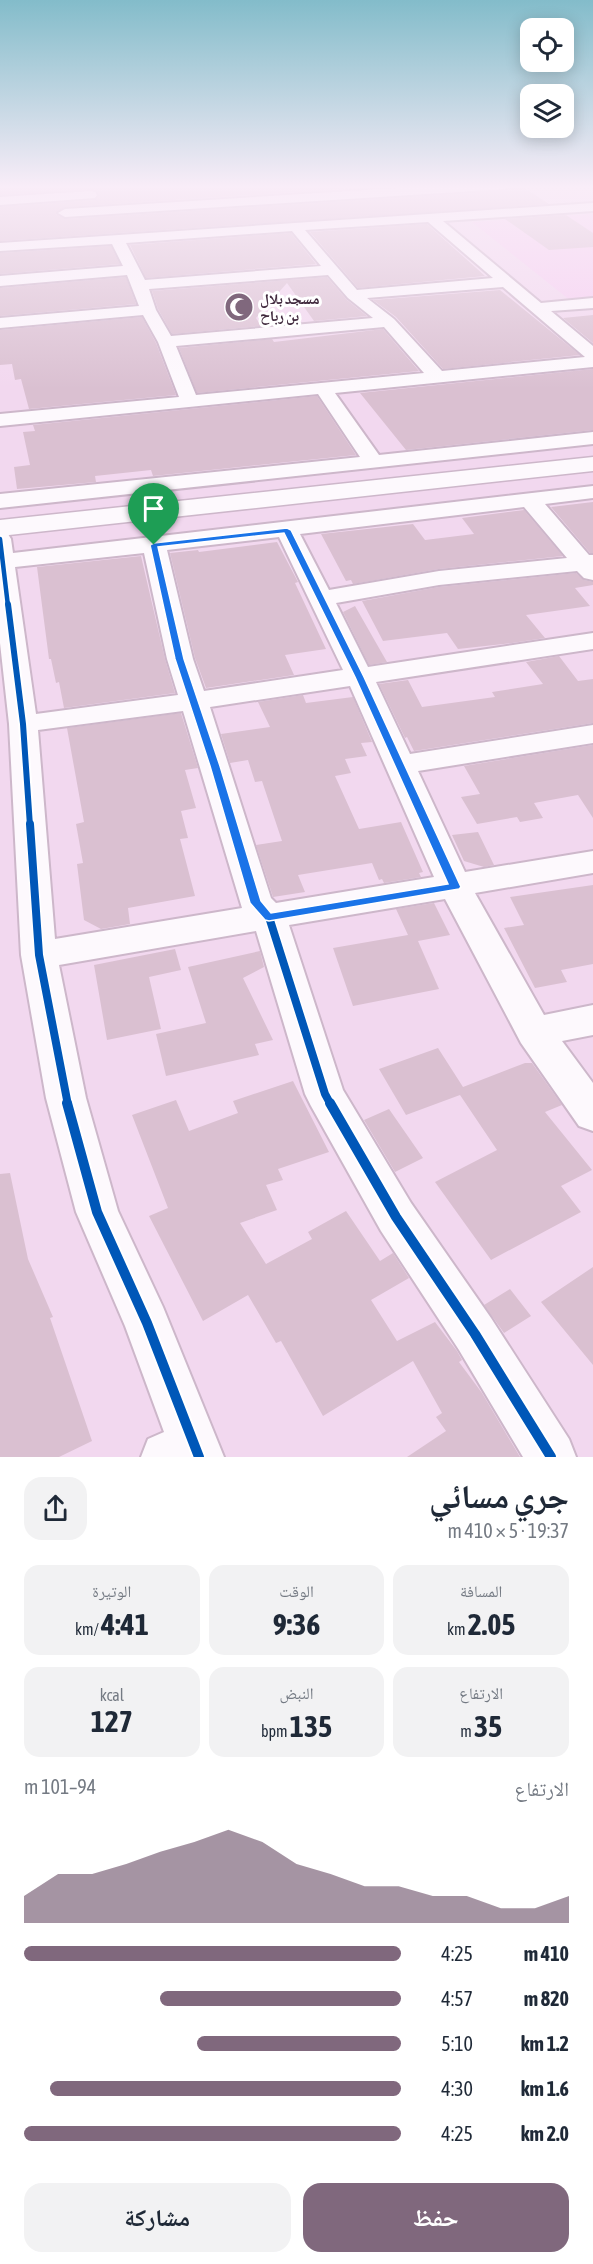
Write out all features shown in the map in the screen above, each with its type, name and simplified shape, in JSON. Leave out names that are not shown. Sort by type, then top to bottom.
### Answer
[{"type":"main road","points":[[1,542],[593,464]]},
{"type":"street","points":[[23,253],[56,260],[132,270]]},
{"type":"street","points":[[0,281],[56,260],[59,253]]},
{"type":"street","points":[[123,253],[140,285],[148,310],[166,342],[182,386],[191,402]]},
{"type":"street","points":[[317,253],[353,294],[388,322],[438,378]]},
{"type":"street","points":[[471,253],[593,355]]},
{"type":"street","points":[[140,285],[331,270]]},
{"type":"street","points":[[353,294],[505,282]]},
{"type":"street","points":[[536,308],[593,303]]},
{"type":"street","points":[[0,322],[148,310]]},
{"type":"street","points":[[166,342],[388,322]]},
{"type":"street","points":[[0,420],[593,362]]},
{"type":"street","points":[[323,388],[373,461]]},
{"type":"street","points":[[0,501],[593,438]]},
{"type":"street","points":[[186,1453],[147,1323],[97,1212],[66,1098],[39,955],[22,724],[1,542],[154,545],[593,492]]},
{"type":"street","points":[[530,500],[590,567]]},
{"type":"street","points":[[287,530],[360,677],[455,887],[534,1032],[593,1114]]},
{"type":"street","points":[[154,545],[180,659],[193,701],[256,903],[269,917],[325,1094],[396,1217],[475,1334],[551,1457]]},
{"type":"street","points":[[322,598],[439,578],[590,567]]},
{"type":"street","points":[[22,724],[360,677],[593,641]]},
{"type":"street","points":[[399,765],[593,734]]},
{"type":"street","points":[[39,955],[455,887],[593,862]]},
{"type":"street","points":[[534,1032],[593,1020]]},
{"type":"shaded area","points":[[511,253],[593,253],[593,299],[571,301]]},
{"type":"building","points":[[0,253],[114,253],[120,264],[0,274]]},
{"type":"building","points":[[134,253],[307,253],[316,264],[146,278]]},
{"type":"building","points":[[328,253],[459,253],[485,276],[358,288]]},
{"type":"building","points":[[126,277],[136,304],[0,316],[0,288]]},
{"type":"building","points":[[327,277],[347,300],[367,316],[314,321],[287,283],[256,318],[261,326],[172,334],[158,309],[152,291]]},
{"type":"building","points":[[500,290],[580,355],[443,369],[396,317],[373,300]]},
{"type":"building","points":[[593,315],[593,343],[563,318]]},
{"type":"building","points":[[142,317],[156,343],[176,395],[29,409],[21,379],[15,380],[12,364],[0,365],[0,330]]},
{"type":"building","points":[[383,329],[419,371],[197,393],[179,348],[272,339],[274,342]]},
{"type":"building","points":[[593,369],[593,430],[406,450],[360,393]]},
{"type":"building","points":[[317,396],[356,455],[153,476],[151,470],[95,476],[96,482],[17,489],[14,467],[30,465],[23,432],[35,431],[33,425]]},
{"type":"building","points":[[593,502],[593,553],[590,553],[551,507]]},
{"type":"building","points":[[524,510],[563,556],[439,569],[353,584],[351,580],[346,581],[321,534],[413,524],[425,540],[474,534],[462,518]]},
{"type":"building","points":[[277,542],[298,582],[295,583],[326,649],[285,655],[294,675],[206,688],[195,658],[170,553],[198,550],[199,552]]},
{"type":"building","points":[[141,556],[175,693],[64,708],[59,682],[56,683],[51,659],[49,659],[37,567]]},
{"type":"building","points":[[576,573],[584,580],[593,582],[593,585],[575,588],[590,606],[526,615],[545,638],[512,643],[458,649],[447,633],[383,641],[362,601],[439,587]]},
{"type":"building","points":[[355,606],[387,662],[369,665],[343,612]]},
{"type":"building","points":[[559,656],[578,681],[593,679],[593,723],[414,751],[407,737],[405,738],[379,684],[408,680],[422,707],[495,697],[492,692],[543,684],[526,662]]},
{"type":"building","points":[[303,695],[306,703],[353,697],[372,742],[361,743],[367,756],[345,759],[351,773],[335,776],[359,829],[401,822],[423,872],[419,873],[421,877],[384,883],[382,879],[379,880],[372,863],[298,875],[305,892],[273,897],[256,845],[282,841],[262,781],[255,782],[248,760],[230,763],[221,734],[270,727],[258,702]]},
{"type":"building","points":[[181,713],[198,768],[185,770],[196,808],[181,811],[188,838],[180,839],[195,896],[128,908],[130,924],[101,929],[84,920],[77,864],[83,863],[76,824],[84,822],[67,728]]},
{"type":"building","points":[[593,745],[593,818],[578,795],[534,803],[543,818],[520,822],[517,817],[477,824],[461,797],[480,794],[464,766]]},
{"type":"building","points":[[478,832],[494,865],[484,867],[464,861],[452,835]]},
{"type":"building","points":[[593,885],[593,964],[561,970],[567,982],[535,988],[504,928],[524,925],[510,897]]},
{"type":"building","points":[[434,903],[450,935],[418,941],[439,989],[353,1006],[333,948],[408,935],[396,909]]},
{"type":"building","points":[[175,949],[181,970],[149,977],[161,1029],[107,1040],[94,965]]},
{"type":"building","points":[[260,951],[264,967],[243,978],[273,1040],[255,1044],[259,1055],[166,1076],[156,1034],[206,1023],[188,967]]},
{"type":"building","points":[[438,1048],[463,1087],[525,1063],[532,1063],[562,1105],[545,1112],[592,1170],[561,1186],[581,1212],[491,1260],[435,1182],[497,1150],[460,1095],[406,1115],[379,1069]]},
{"type":"building","points":[[293,1081],[329,1152],[278,1169],[283,1180],[266,1185],[277,1210],[240,1223],[266,1264],[312,1239],[308,1232],[346,1211],[380,1261],[393,1253],[409,1278],[371,1300],[397,1341],[435,1322],[457,1351],[462,1360],[459,1362],[482,1393],[520,1457],[407,1457],[446,1431],[436,1417],[442,1413],[413,1361],[323,1416],[281,1341],[276,1343],[248,1295],[203,1321],[149,1216],[168,1208],[132,1115],[176,1100],[189,1131],[238,1113],[233,1101]]},
{"type":"building","points":[[389,1109],[423,1158],[395,1172],[364,1120]]},
{"type":"building","points":[[10,1173],[28,1259],[53,1317],[50,1318],[92,1441],[59,1457],[0,1457],[0,1174]]},
{"type":"building","points":[[593,1267],[593,1365],[541,1302]]},
{"type":"building","points":[[510,1289],[531,1316],[504,1333],[484,1305]]},
{"type":"cycle path","points":[[0,539],[23,724],[39,955],[66,1098],[97,1212],[147,1323],[199,1457]]},
{"type":"cycle path","points":[[154,545],[180,659],[256,903],[269,917],[325,1094],[396,1217],[475,1334],[551,1457]]},
{"type":"place","name":"مسجد بلال بن رباح","points":[[239,307]]},
{"type":"route","points":[[287,530],[360,677],[455,887],[269,917],[256,903],[180,659],[154,545],[287,530]]}]
